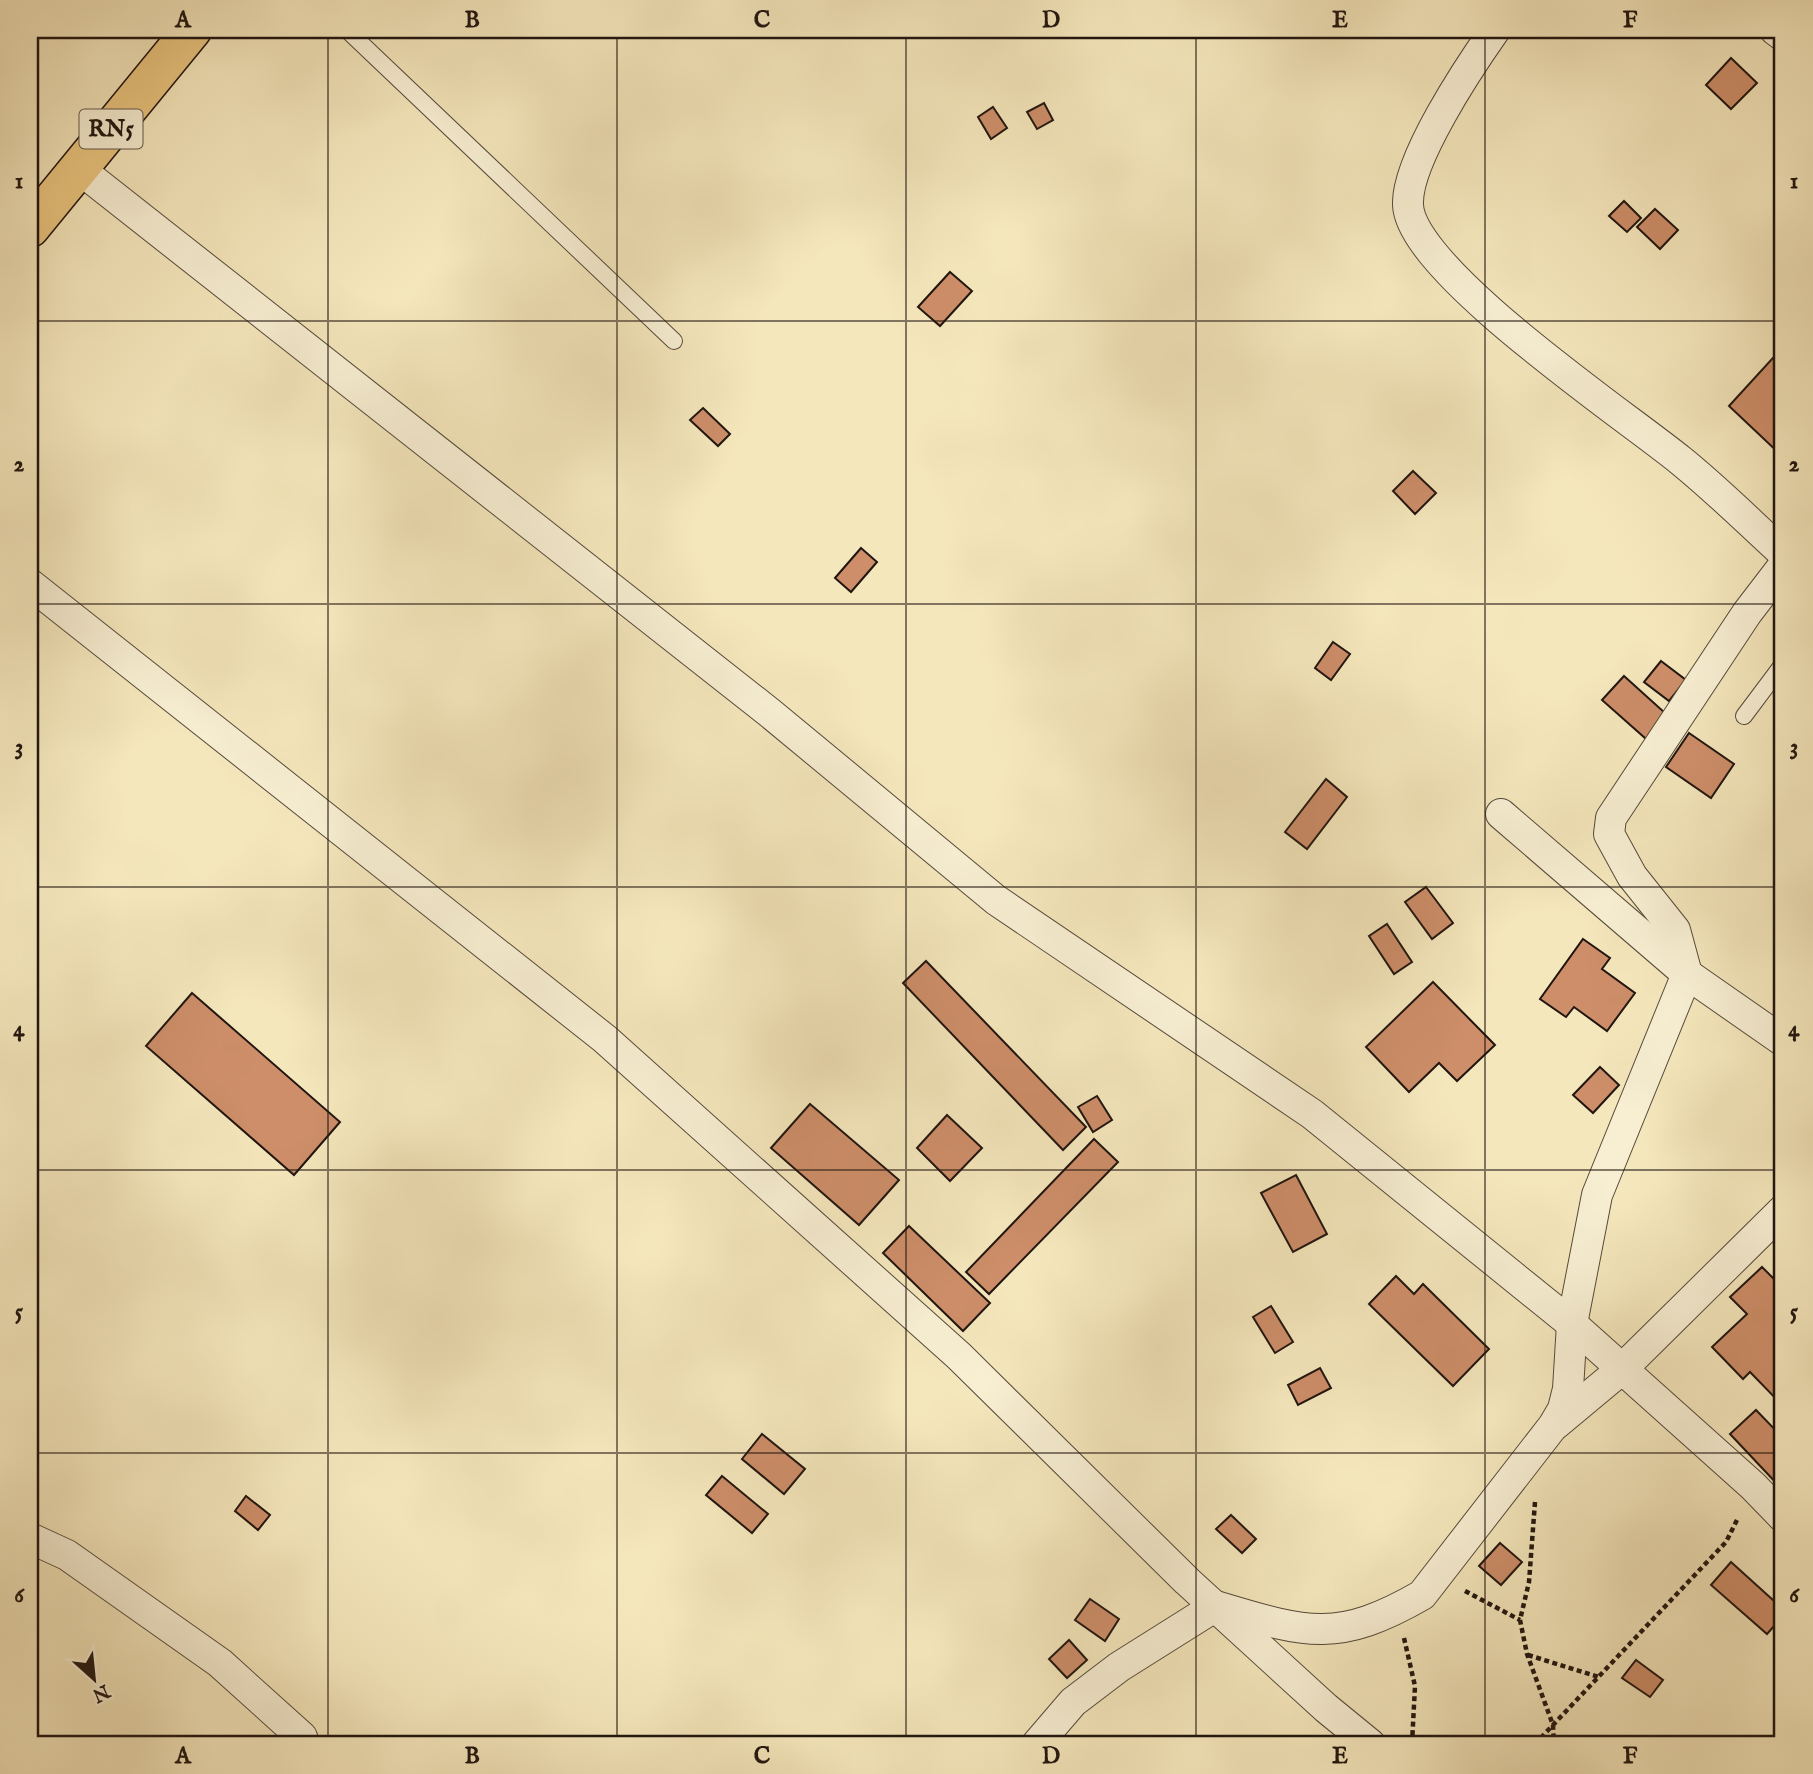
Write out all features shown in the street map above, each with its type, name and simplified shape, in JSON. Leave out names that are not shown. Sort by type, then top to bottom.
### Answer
[{"type":"highway","name":"RN5","points":[[30,228],[192,30]]},
{"type":"street","points":[[1495,30],[1466,71],[1426,146],[1413,179],[1408,206],[1419,234],[1435,257],[1519,337],[1681,461],[1783,553]]},
{"type":"street","points":[[1775,30],[1783,36]]},
{"type":"street","points":[[78,168],[759,704],[996,900],[1312,1114],[1572,1324],[1753,1486],[1783,1517]]},
{"type":"street","points":[[1037,1744],[1073,1702],[1119,1667],[1216,1606],[1319,1631],[1357,1626],[1422,1595],[1547,1434],[1563,1409],[1568,1389],[1572,1324],[1597,1195],[1649,1073],[1687,974],[1675,930],[1632,876],[1608,834],[1611,818],[1747,613],[1783,566]]},
{"type":"street","points":[[30,584],[605,1039],[958,1356],[1216,1606],[1325,1708],[1370,1744]]},
{"type":"street","points":[[1501,814],[1687,974],[1783,1041]]},
{"type":"street","points":[[1547,1434],[1622,1368],[1783,1210]]},
{"type":"street","points":[[30,1538],[67,1555],[220,1663],[302,1737],[304,1744]]},
{"type":"lane","points":[[348,30],[674,341]]},
{"type":"lane","points":[[1744,716],[1783,664]]},
{"type":"path","points":[[1547,1434],[1529,1582],[1520,1620],[1527,1654],[1553,1725],[1554,1744]]},
{"type":"path","points":[[1535,1744],[1726,1542],[1753,1486]]},
{"type":"path","points":[[1437,1578],[1520,1620]]},
{"type":"path","points":[[1397,1609],[1415,1686],[1412,1744]]},
{"type":"path","points":[[1527,1654],[1599,1677]]},
{"type":"building","points":[[1731,58],[1757,83],[1731,109],[1706,85]]},
{"type":"building","points":[[1044,103],[1053,120],[1037,129],[1027,112]]},
{"type":"building","points":[[993,107],[1007,128],[991,139],[978,117]]},
{"type":"building","points":[[1624,201],[1641,218],[1627,232],[1609,216]]},
{"type":"building","points":[[1655,209],[1678,230],[1660,249],[1637,227]]},
{"type":"building","points":[[950,272],[972,291],[940,326],[918,307]]},
{"type":"building","points":[[1783,347],[1783,457],[1729,406]]},
{"type":"building","points":[[703,408],[730,434],[718,446],[690,420]]},
{"type":"building","points":[[1413,471],[1436,493],[1415,514],[1393,491]]},
{"type":"building","points":[[861,548],[877,562],[851,592],[835,578]]},
{"type":"building","points":[[1333,642],[1350,654],[1331,680],[1315,668]]},
{"type":"building","points":[[1661,661],[1686,680],[1669,701],[1644,682]]},
{"type":"building","points":[[1624,676],[1675,722],[1654,746],[1602,700]]},
{"type":"building","points":[[1689,733],[1734,764],[1711,798],[1666,767]]},
{"type":"building","points":[[1326,779],[1347,797],[1307,849],[1285,832]]},
{"type":"building","points":[[1426,887],[1453,923],[1432,939],[1405,902]]},
{"type":"building","points":[[1387,924],[1412,962],[1394,974],[1369,936]]},
{"type":"building","points":[[1583,939],[1610,958],[1602,969],[1635,993],[1607,1031],[1574,1007],[1566,1017],[1540,999]]},
{"type":"building","points":[[926,961],[1086,1127],[1063,1150],[903,983]]},
{"type":"building","points":[[1433,982],[1495,1045],[1457,1081],[1439,1063],[1409,1092],[1366,1047]]},
{"type":"building","points":[[192,993],[340,1122],[294,1175],[146,1046]]},
{"type":"building","points":[[1600,1067],[1619,1085],[1593,1113],[1573,1095]]},
{"type":"building","points":[[1097,1096],[1112,1120],[1093,1132],[1078,1107]]},
{"type":"building","points":[[810,1104],[899,1180],[859,1225],[771,1148]]},
{"type":"building","points":[[947,1115],[982,1148],[950,1181],[917,1148]]},
{"type":"building","points":[[1094,1139],[1118,1162],[989,1294],[966,1272]]},
{"type":"building","points":[[1296,1175],[1327,1234],[1293,1252],[1261,1193]]},
{"type":"building","points":[[909,1226],[990,1303],[963,1331],[883,1253]]},
{"type":"building","points":[[1762,1267],[1783,1288],[1783,1406],[1750,1372],[1743,1379],[1712,1347],[1747,1314],[1730,1297]]},
{"type":"building","points":[[1396,1276],[1414,1294],[1423,1284],[1489,1349],[1453,1386],[1369,1304]]},
{"type":"building","points":[[1271,1306],[1293,1342],[1275,1353],[1253,1317]]},
{"type":"building","points":[[1320,1368],[1331,1388],[1298,1405],[1288,1385]]},
{"type":"building","points":[[1756,1410],[1783,1438],[1783,1484],[1780,1487],[1730,1434]]},
{"type":"building","points":[[762,1434],[805,1469],[784,1494],[742,1459]]},
{"type":"building","points":[[722,1476],[768,1514],[752,1533],[706,1495]]},
{"type":"building","points":[[246,1496],[270,1515],[258,1530],[235,1511]]},
{"type":"building","points":[[1231,1515],[1256,1539],[1242,1553],[1216,1529]]},
{"type":"building","points":[[1500,1543],[1522,1562],[1501,1585],[1479,1566]]},
{"type":"building","points":[[1731,1562],[1783,1609],[1783,1616],[1767,1634],[1711,1585]]},
{"type":"building","points":[[1090,1599],[1119,1619],[1105,1641],[1075,1620]]},
{"type":"building","points":[[1069,1640],[1087,1660],[1067,1678],[1049,1659]]},
{"type":"building","points":[[1636,1660],[1663,1680],[1650,1697],[1622,1678]]}]
